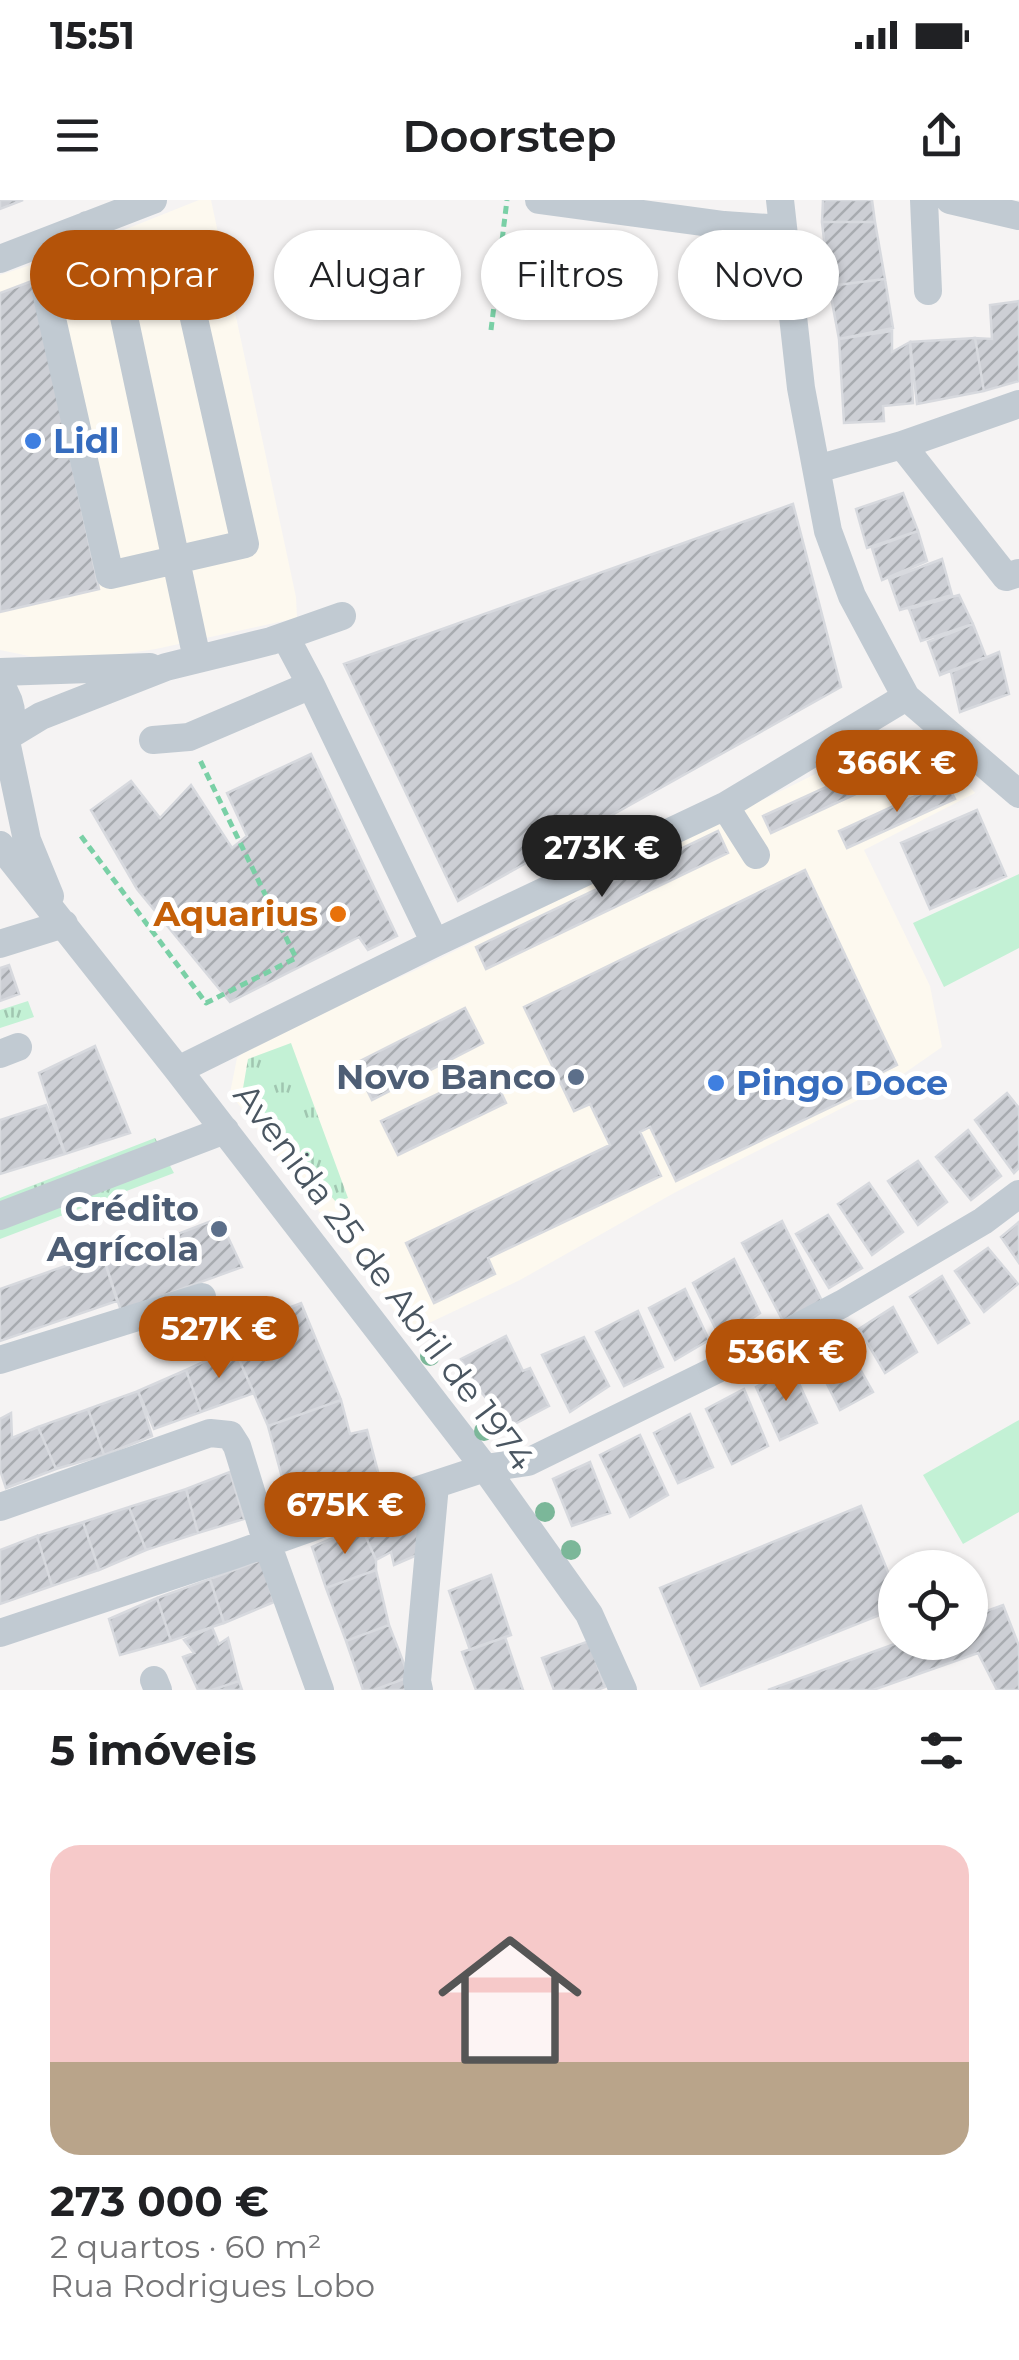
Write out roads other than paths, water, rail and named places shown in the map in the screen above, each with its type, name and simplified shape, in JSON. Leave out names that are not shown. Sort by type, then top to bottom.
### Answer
[{"type":"street","points":[[539,200],[783,229]]},
{"type":"street","points":[[780,200],[801,388],[828,530],[852,596],[906,697],[1019,794]]},
{"type":"street","points":[[924,200],[928,291]]},
{"type":"street","points":[[950,200],[1019,216]]},
{"type":"street","points":[[0,259],[136,203]]},
{"type":"street","points":[[87,225],[89,230]]},
{"type":"street","points":[[52,320],[110,575],[245,544],[194,320]]},
{"type":"street","points":[[125,320],[197,659]]},
{"type":"street","points":[[817,469],[902,445],[1019,404]]},
{"type":"street","points":[[902,445],[1006,577],[1019,572]]},
{"type":"street","points":[[5,742],[41,716],[166,667],[285,636],[342,616]]},
{"type":"street","points":[[285,636],[435,943]]},
{"type":"street","points":[[0,672],[166,667]]},
{"type":"street","name":"Avenida 25 de Abril de 1974","points":[[0,684],[12,712],[5,742],[27,840],[64,924]]},
{"type":"street","points":[[153,740],[189,737],[311,685]]},
{"type":"street","points":[[178,1070],[725,806],[906,697]]},
{"type":"street","points":[[725,806],[756,855]]},
{"type":"street","name":"Avenida 25 de Abril de 1974","points":[[0,845],[485,1468],[590,1614],[623,1690]]},
{"type":"street","points":[[0,944],[64,924]]},
{"type":"street","points":[[0,1216],[225,1130]]},
{"type":"street","points":[[0,1634],[485,1468],[528,1462],[842,1304],[983,1220],[1019,1194]]},
{"type":"street","points":[[0,1360],[202,1297]]},
{"type":"street","points":[[0,1508],[210,1432],[230,1435],[320,1690]]},
{"type":"street","points":[[420,1690],[416,1681],[435,1485]]},
{"type":"place","name":"Lidl","points":[[33,441]]},
{"type":"place","name":"Aquarius","points":[[338,914]]},
{"type":"place","name":"Novo Banco","points":[[576,1077]]},
{"type":"place","name":"Pingo Doce","points":[[716,1083]]},
{"type":"place","name":"Crédito Agrícola","points":[[219,1229]]}]
